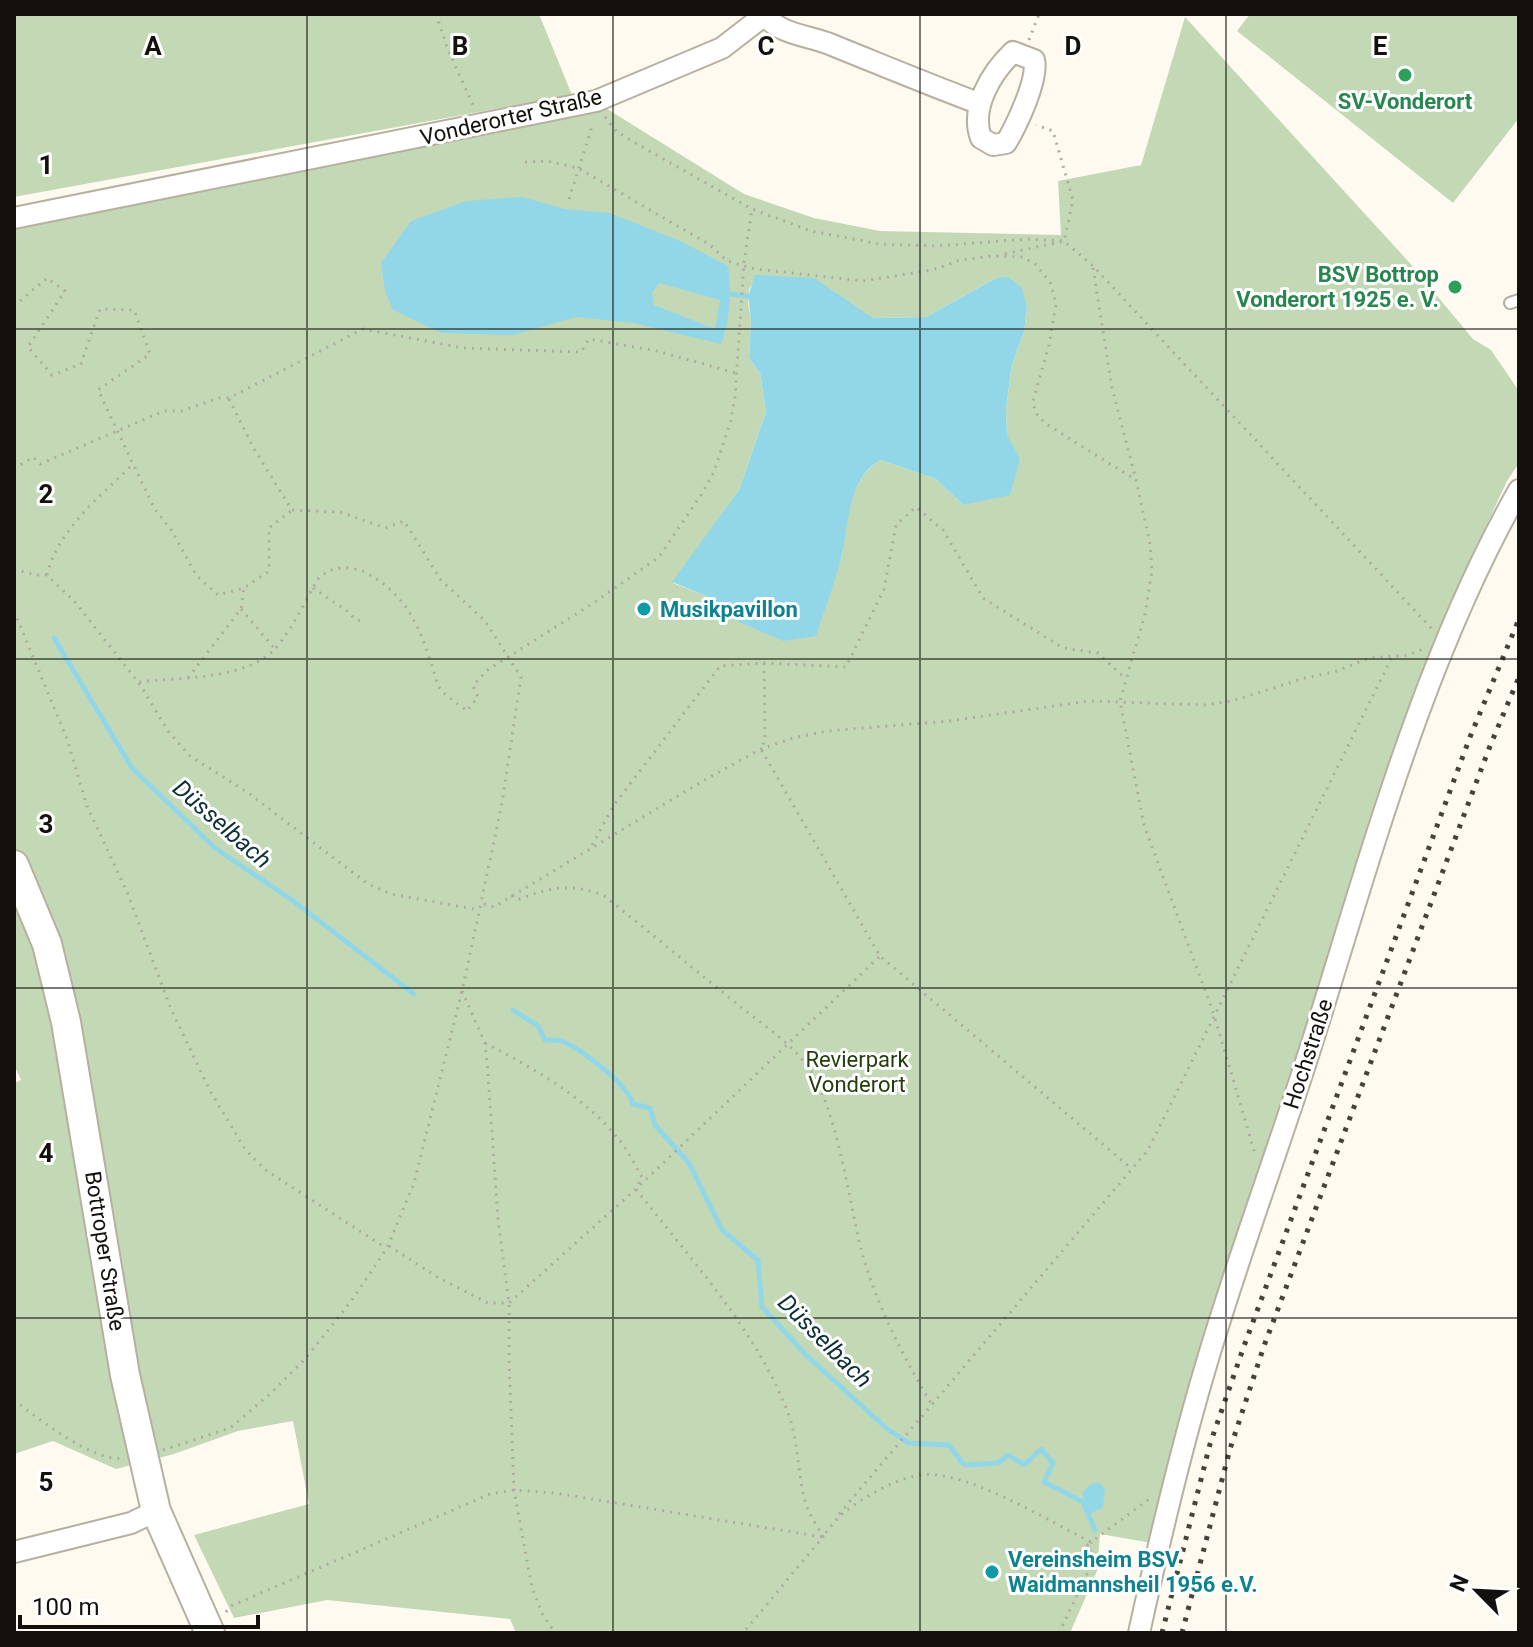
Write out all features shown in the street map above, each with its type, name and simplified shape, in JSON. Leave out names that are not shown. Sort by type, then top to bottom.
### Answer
[{"type":"main road","name":"Bottroper Straße","points":[[14,865],[47,944],[66,1022],[125,1375],[156,1511],[207,1627]]},
{"type":"street","name":"Vonderorter Straße","points":[[14,218],[596,101],[722,48],[766,15],[783,30],[817,39],[978,103]]},
{"type":"street","points":[[1013,52],[1023,54],[1034,60],[1035,73],[1018,118],[1006,143],[987,143],[979,132],[978,103],[1007,58],[1013,52]]},
{"type":"street","name":"Hochstraße","points":[[1139,1633],[1174,1481],[1208,1358],[1386,810],[1446,645],[1479,565],[1519,490]]},
{"type":"street","points":[[14,1552],[131,1523],[156,1511]]},
{"type":"path","points":[[436,14],[481,126]]},
{"type":"path","points":[[1023,54],[1039,14]]},
{"type":"path","points":[[596,101],[615,130],[630,140],[752,209],[811,231],[879,244],[936,246],[1027,239],[1064,241],[1093,266],[1414,607],[1446,645]]},
{"type":"path","points":[[1018,118],[1053,131],[1073,200],[1064,241]]},
{"type":"path","points":[[569,199],[590,125]]},
{"type":"path","points":[[525,162],[547,161],[578,168],[710,245],[727,261],[744,266],[863,281],[932,270],[960,260],[1064,241]]},
{"type":"path","points":[[138,682],[188,678],[239,669],[262,659],[275,649],[326,571],[337,568],[358,570],[387,586],[415,620],[440,689],[467,711],[478,697],[473,686],[486,671],[659,557],[714,472],[731,420],[741,291],[752,209]]},
{"type":"path","points":[[993,256],[1023,257],[1035,264],[1045,273],[1054,293],[1055,317],[1035,390],[1035,412],[1046,424],[1136,480]]},
{"type":"path","points":[[1093,266],[1112,388],[1136,480],[1150,544],[1152,570],[1145,614],[1120,701],[1144,825],[1214,1015],[1265,1188]]},
{"type":"path","points":[[14,306],[47,278],[65,291],[28,347],[52,375],[81,364],[100,309],[134,310],[150,354],[98,390],[154,508],[172,531],[196,575],[218,595],[244,588],[269,571],[269,528],[292,510],[340,512],[385,528],[404,521],[441,580],[485,621],[521,677],[481,903],[414,1183],[387,1246],[352,1300],[306,1358],[230,1428],[142,1455],[116,1460],[97,1453],[71,1440],[14,1400]]},
{"type":"path","points":[[14,469],[33,457],[40,464],[164,411],[182,411],[219,398],[229,398],[363,329],[463,348],[531,352],[581,352],[589,339],[657,351],[736,373]]},
{"type":"path","points":[[229,398],[254,449],[292,510]]},
{"type":"path","points":[[47,575],[59,547],[81,516],[133,464]]},
{"type":"path","points":[[591,847],[614,805],[720,666],[764,663],[846,667],[884,589],[896,525],[916,507],[943,530],[983,598],[1063,648],[1098,653],[1126,679]]},
{"type":"path","points":[[14,569],[47,575],[75,602],[138,682],[168,731],[190,756],[247,792],[368,884],[391,894],[479,910]]},
{"type":"path","points":[[188,678],[241,609],[244,588]]},
{"type":"path","points":[[313,588],[350,613],[355,620],[366,621]]},
{"type":"path","points":[[241,609],[275,649]]},
{"type":"path","points":[[14,611],[67,739],[87,806],[127,892],[171,1009],[209,1089],[245,1149],[264,1169],[439,1278],[488,1303],[509,1303],[692,1137],[880,956]]},
{"type":"path","points":[[481,903],[494,907],[761,749],[793,738],[827,731],[949,721],[1089,701],[1204,705],[1232,701],[1337,671],[1369,658],[1409,655],[1428,646],[1446,645]]},
{"type":"path","points":[[743,1633],[836,1517],[1148,1150],[1392,657]]},
{"type":"path","points":[[761,749],[765,739],[764,663]]},
{"type":"path","points":[[761,749],[880,956],[1132,1169]]},
{"type":"path","points":[[511,896],[520,899],[537,892],[569,886],[587,888],[604,896],[805,1063],[821,1089],[839,1151],[862,1253],[885,1318],[932,1404]]},
{"type":"path","points":[[462,991],[485,1043],[498,1220],[509,1303],[514,1490],[532,1588],[543,1615],[555,1633]]},
{"type":"path","points":[[485,1043],[549,1080],[597,1117],[623,1146],[642,1177],[636,1189]]},
{"type":"path","points":[[636,1189],[743,1329],[770,1373],[788,1413],[806,1506],[823,1537]]},
{"type":"path","points":[[836,1517],[883,1487],[905,1479],[924,1475],[949,1476],[974,1483],[1091,1542]]},
{"type":"path","points":[[1063,1567],[1091,1542],[1174,1481]]},
{"type":"path","points":[[207,1627],[231,1606],[490,1494],[514,1490],[555,1493],[823,1537]]},
{"type":"path","points":[[1059,1633],[1088,1572],[1091,1542]]},
{"type":"green space","points":[[14,14],[539,14],[572,95],[14,197]]},
{"type":"green space","name":"SV-Vonderort","points":[[1250,14],[1514,14],[1519,18],[1519,118],[1453,203],[1237,31]]},
{"type":"green space","name":"Revierpark Vonderort","points":[[1185,17],[1408,261],[1473,339],[1491,350],[1519,391],[1519,463],[1507,481],[1454,596],[1391,767],[1162,1487],[1152,1543],[1100,1534],[1097,1571],[1070,1633],[516,1633],[510,1619],[327,1600],[234,1618],[194,1535],[309,1504],[293,1421],[238,1431],[174,1454],[116,1469],[53,1441],[14,1454],[14,1083],[21,1080],[14,1065],[14,229],[604,107],[744,194],[814,218],[880,231],[1061,235],[1058,181],[1141,165]],"holes":[[[996,278],[1027,308],[1024,332],[1012,364],[1006,409],[1007,435],[963,505],[936,479],[881,460],[870,468],[855,491],[847,518],[841,560],[733,619],[708,597],[673,583],[739,490],[766,412],[760,373],[749,358],[751,319],[748,303],[749,289],[753,283],[873,318],[926,317]]]},
{"type":"water","points":[[522,197],[565,209],[610,213],[680,241],[728,266],[729,306],[721,344],[633,323],[576,317],[513,335],[442,333],[393,310],[385,291],[381,263],[411,221],[466,201]],"holes":[[[659,283],[720,300],[715,329],[654,305],[652,293]]]},
{"type":"water","points":[[755,275],[814,278],[873,318],[926,317],[996,278],[1008,277],[1022,288],[1027,308],[1024,332],[1012,364],[1006,409],[1007,435],[1020,459],[1010,495],[963,505],[936,479],[881,460],[870,468],[856,490],[841,559],[816,636],[783,641],[733,619],[708,597],[672,582],[739,490],[766,412],[760,373],[749,358],[751,319],[748,296]]},
{"type":"water","points":[[1099,1482],[1105,1489],[1103,1507],[1088,1515],[1082,1493],[1091,1484]]},
{"type":"waterway","points":[[730,294],[748,296]]},
{"type":"waterway","name":"Düsselbach","points":[[54,638],[132,768],[215,848],[292,900],[414,994]]},
{"type":"waterway","name":"Düsselbach","points":[[513,1010],[538,1026],[545,1040],[564,1042],[593,1060],[614,1078],[633,1104],[650,1108],[655,1125],[689,1163],[722,1230],[758,1260],[762,1307],[806,1355],[886,1428],[908,1443],[949,1445],[964,1465],[998,1463],[1008,1455],[1024,1465],[1041,1449],[1053,1463],[1044,1482],[1083,1502],[1095,1530]]},
{"type":"railway","points":[[1162,1633],[1210,1444],[1244,1346],[1470,737],[1519,619]]},
{"type":"railway","points":[[1182,1633],[1230,1449],[1264,1346],[1490,746],[1519,677]]},
{"type":"place","name":"SV-Vonderort","points":[[1405,75]]},
{"type":"place","name":"BSV Bottrop Vonderort 1925 e. V.","points":[[1455,287]]},
{"type":"place","name":"Musikpavillon","points":[[644,609]]},
{"type":"place","name":"Vereinsheim BSV Waidmannsheil 1956 e.V.","points":[[992,1572]]}]
